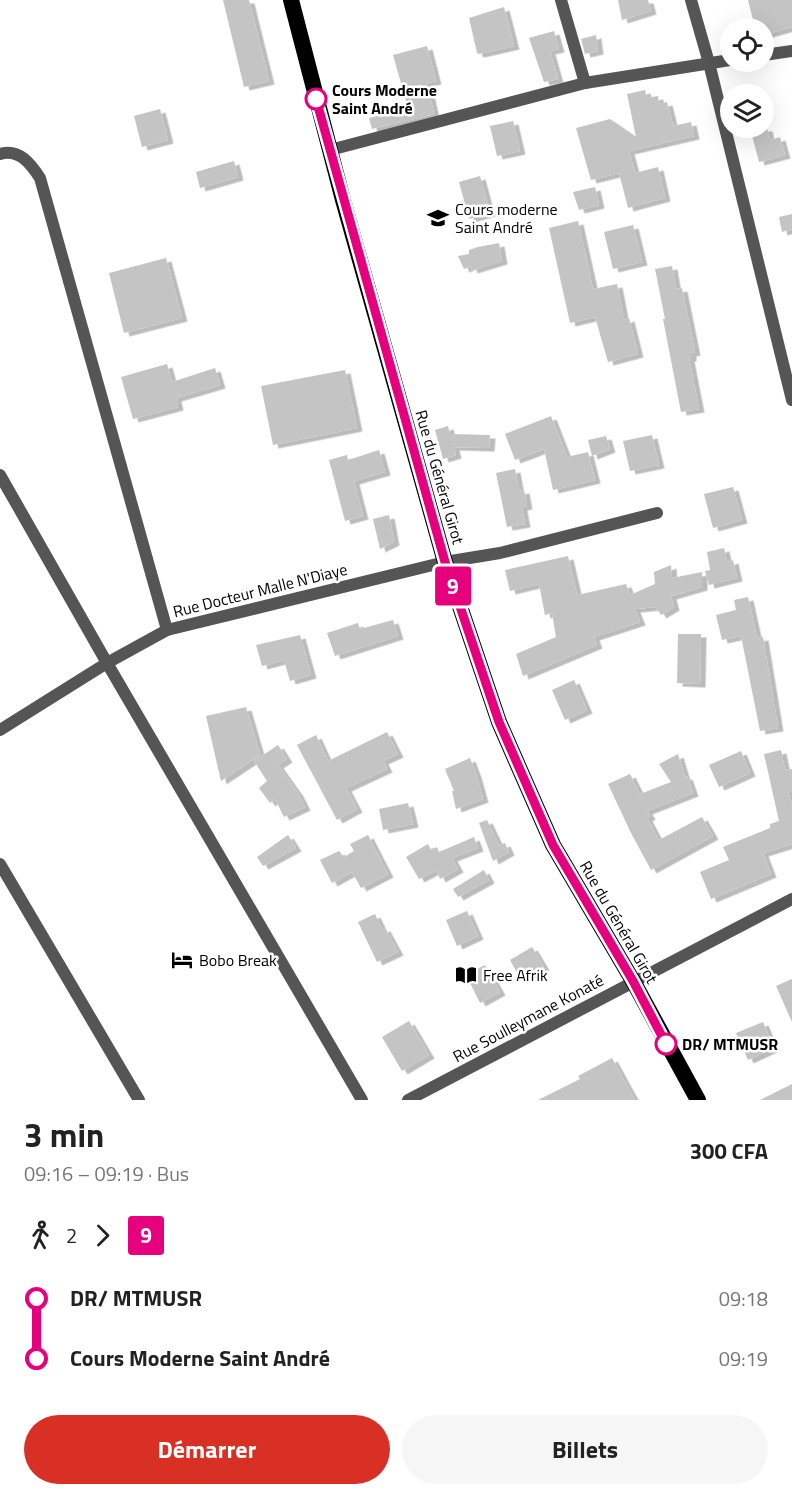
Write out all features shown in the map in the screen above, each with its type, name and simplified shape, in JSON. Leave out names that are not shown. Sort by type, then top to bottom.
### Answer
[{"type":"highway","name":"Rue du Général Girot","points":[[291,0],[330,150],[445,562],[499,722],[553,845],[633,981],[698,1100]]},
{"type":"street","points":[[561,0],[585,83]]},
{"type":"street","points":[[691,0],[709,63],[792,400]]},
{"type":"street","points":[[774,54],[792,51]]},
{"type":"street","points":[[330,150],[585,83],[720,61]]},
{"type":"street","points":[[0,154],[6,152],[27,159],[40,178],[167,630]]},
{"type":"street","points":[[0,475],[362,1100]]},
{"type":"street","name":"Rue Docteur Malle N'Diaye","points":[[0,730],[107,663],[167,630],[445,562],[500,553],[657,513]]},
{"type":"street","points":[[0,864],[139,1100]]},
{"type":"street","name":"Rue Soulleymane Konaté","points":[[408,1100],[792,899]]},
{"type":"building","points":[[223,0],[249,0],[269,81],[244,87]]},
{"type":"building","points":[[618,0],[648,0],[651,11],[622,20]]},
{"type":"building","points":[[748,0],[792,0],[792,27],[774,32],[774,18],[752,18]]},
{"type":"building","points":[[504,7],[514,46],[477,53],[469,18]]},
{"type":"building","points":[[554,31],[559,49],[550,51],[558,79],[544,82],[529,38]]},
{"type":"building","points":[[596,35],[598,51],[585,54],[581,39]]},
{"type":"building","points":[[427,46],[436,81],[427,83],[434,114],[372,129],[369,118],[408,108],[393,55]]},
{"type":"building","points":[[645,90],[647,98],[658,96],[659,104],[667,102],[673,126],[691,122],[694,136],[629,151],[635,173],[658,167],[665,198],[628,208],[619,173],[591,180],[576,128],[610,119],[636,137],[627,94]]},
{"type":"building","points":[[160,109],[168,140],[142,147],[134,116]]},
{"type":"building","points":[[513,121],[520,151],[497,156],[490,126]]},
{"type":"building","points":[[780,137],[785,155],[759,162],[753,138],[770,138],[770,140]]},
{"type":"building","points":[[234,161],[238,177],[200,188],[196,172]]},
{"type":"building","points":[[480,176],[490,213],[469,219],[459,182]]},
{"type":"building","points":[[595,187],[599,205],[579,210],[573,192]]},
{"type":"building","points":[[792,214],[792,229],[782,232],[779,217]]},
{"type":"building","points":[[578,221],[593,289],[617,284],[624,320],[629,318],[638,354],[608,362],[595,317],[570,323],[549,228]]},
{"type":"building","points":[[633,225],[642,262],[613,269],[604,232]]},
{"type":"building","points":[[499,243],[502,261],[472,270],[471,266],[464,269],[458,256],[469,254],[469,250],[478,247]]},
{"type":"building","points":[[166,258],[182,318],[124,333],[109,273]]},
{"type":"building","points":[[672,266],[676,289],[682,288],[695,352],[691,353],[691,358],[689,358],[699,409],[681,412],[655,269]]},
{"type":"building","points":[[167,364],[172,382],[215,368],[220,385],[176,398],[178,407],[133,419],[121,377]]},
{"type":"building","points":[[345,370],[357,428],[273,445],[261,386]]},
{"type":"building","points":[[551,416],[567,457],[588,452],[595,480],[553,490],[544,449],[515,460],[505,434]]},
{"type":"building","points":[[448,426],[450,434],[490,435],[489,448],[454,447],[456,455],[443,459],[435,430]]},
{"type":"building","points":[[652,435],[659,465],[630,471],[623,441]]},
{"type":"building","points":[[606,436],[610,449],[592,456],[588,440]]},
{"type":"building","points":[[379,450],[385,472],[354,481],[363,516],[345,521],[329,460],[347,455],[348,460]]},
{"type":"building","points":[[515,469],[519,491],[524,490],[527,506],[522,507],[525,524],[507,527],[496,473]]},
{"type":"building","points":[[733,487],[742,520],[713,528],[704,494]]},
{"type":"building","points":[[389,515],[394,542],[380,549],[373,519]]},
{"type":"building","points":[[724,548],[727,562],[733,560],[737,578],[709,585],[705,571],[710,570],[707,552]]},
{"type":"building","points":[[568,556],[577,595],[626,584],[630,595],[655,584],[654,572],[671,565],[672,578],[702,572],[702,587],[671,596],[674,607],[661,615],[656,607],[635,609],[640,622],[594,637],[597,645],[523,676],[516,654],[556,637],[552,613],[545,615],[539,584],[510,591],[505,570]]},
{"type":"building","points":[[748,597],[757,638],[763,637],[778,728],[760,731],[741,636],[722,640],[716,615],[736,610],[734,600]]},
{"type":"building","points":[[393,620],[398,636],[335,656],[327,633],[358,623],[360,629]]},
{"type":"building","points":[[678,634],[701,634],[700,684],[677,683]]},
{"type":"building","points":[[300,635],[311,675],[290,681],[284,660],[262,666],[256,645]]},
{"type":"building","points":[[574,680],[587,710],[565,720],[552,690]]},
{"type":"building","points":[[246,707],[260,755],[221,781],[206,716]]},
{"type":"building","points":[[387,732],[398,754],[383,761],[387,769],[346,788],[357,809],[337,820],[297,745],[316,735],[328,761]]},
{"type":"building","points":[[278,745],[287,759],[278,765],[305,807],[284,817],[275,799],[270,803],[259,788],[267,781],[254,761]]},
{"type":"building","points":[[781,750],[785,770],[792,769],[792,790],[788,791],[792,807],[792,844],[763,853],[771,874],[711,899],[700,872],[729,860],[723,847],[770,828],[770,824],[779,821],[764,754]]},
{"type":"building","points":[[741,751],[750,773],[719,787],[709,765]]},
{"type":"building","points":[[678,754],[693,793],[647,811],[650,816],[647,818],[659,840],[702,817],[713,836],[651,870],[608,784],[630,774],[640,794],[671,782],[659,764]]},
{"type":"building","points":[[470,758],[483,799],[456,809],[452,791],[454,791],[445,769]]},
{"type":"building","points":[[408,803],[413,824],[383,830],[379,809]]},
{"type":"building","points":[[487,820],[499,845],[505,843],[509,852],[493,861],[479,823]]},
{"type":"building","points":[[288,835],[296,848],[263,866],[257,857]]},
{"type":"building","points":[[368,835],[388,874],[361,888],[352,872],[332,883],[320,860],[339,851],[344,857],[354,851],[350,844]]},
{"type":"building","points":[[474,837],[478,848],[452,858],[458,869],[440,879],[436,870],[419,879],[406,857],[428,844],[431,850],[437,847],[439,852]]},
{"type":"building","points":[[484,870],[489,880],[458,897],[453,889]]},
{"type":"building","points":[[467,911],[478,936],[457,946],[446,920]]},
{"type":"building","points":[[375,914],[398,952],[377,962],[358,922]]},
{"type":"building","points":[[532,947],[544,967],[521,980],[510,960]]},
{"type":"building","points":[[485,965],[500,992],[480,1003],[466,975]]},
{"type":"building","points":[[792,979],[792,1022],[776,986]]},
{"type":"building","points":[[409,1021],[429,1055],[402,1071],[382,1037]]},
{"type":"building","points":[[763,1022],[774,1048],[748,1060],[736,1033]]},
{"type":"building","points":[[612,1058],[635,1100],[538,1100],[580,1079],[578,1076]]},
{"type":"building","points":[[792,1084],[792,1100],[760,1100]]},
{"type":"bus line","name":"9","points":[[316,99],[445,562],[499,722],[553,845],[633,981],[666,1044]]},
{"type":"place","name":"Cours Moderne Saint André","points":[[316,99]]},
{"type":"place","name":"Cours moderne Saint André","points":[[438,218]]},
{"type":"place","name":"Bobo Break","points":[[182,960]]},
{"type":"place","name":"Free Afrik","points":[[466,975]]},
{"type":"place","name":"DR/ MTMUSR","points":[[666,1044]]}]
